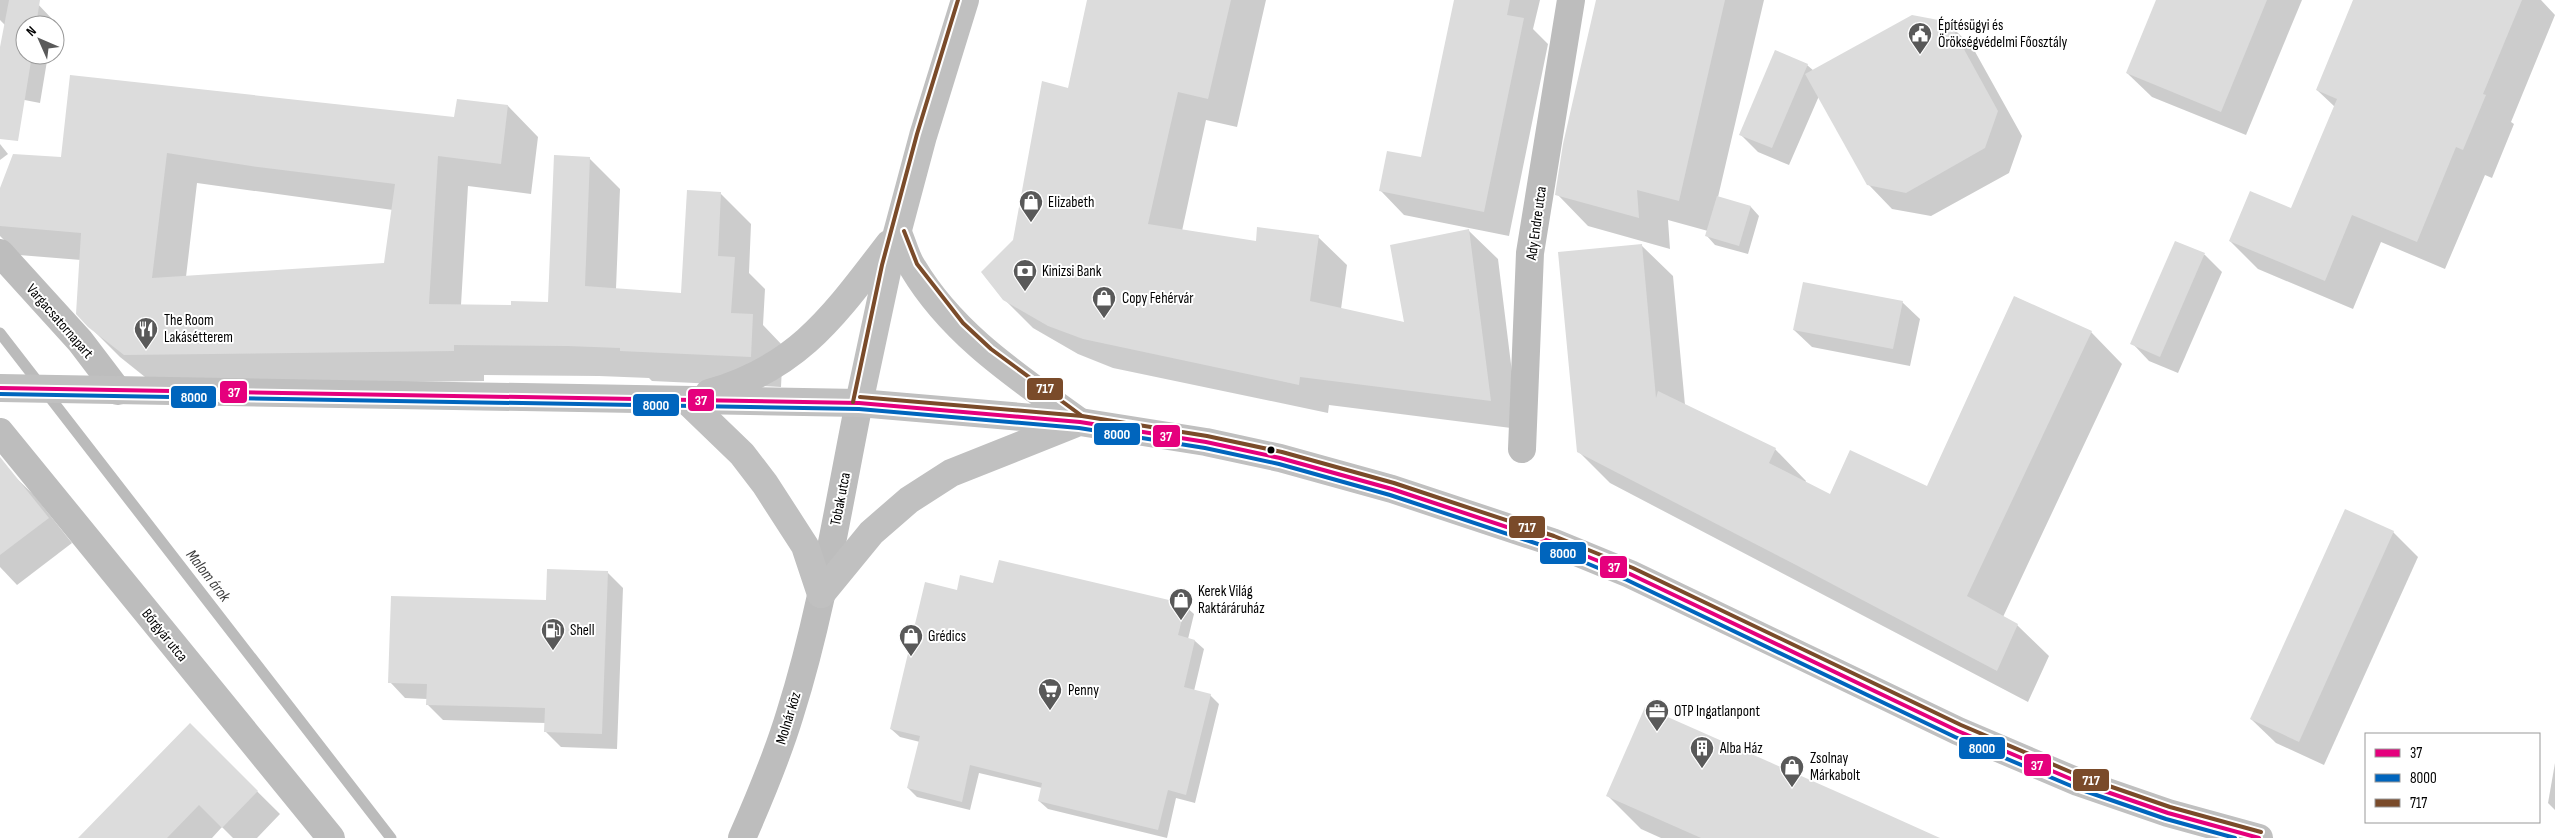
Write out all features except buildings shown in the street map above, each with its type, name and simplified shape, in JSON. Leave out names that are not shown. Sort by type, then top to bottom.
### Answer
[{"type":"main road","points":[[859,403],[888,267],[923,136],[965,0]]},
{"type":"main road","points":[[686,400],[738,385],[776,366],[823,328],[898,233]]},
{"type":"main road","points":[[898,233],[912,267],[932,296],[958,327],[987,354],[1080,422]]},
{"type":"main road","points":[[0,388],[859,403],[1080,422],[1206,442],[1280,458],[1392,489],[1552,542],[1630,574],[1958,731],[2078,782],[2168,813],[2258,838]]},
{"type":"main road","points":[[686,400],[742,454],[765,484],[805,546],[821,594]]},
{"type":"main road","points":[[821,594],[871,533],[909,500],[951,473],[1080,422]]},
{"type":"street","name":"Ady Endre utca","points":[[1522,449],[1530,253],[1571,0]]},
{"type":"street","name":"Vargacsatornapart","points":[[0,253],[80,341],[118,391]]},
{"type":"street","name":"Tobak utca","points":[[821,594],[859,403]]},
{"type":"street","name":"Bőrgyár utca","points":[[0,432],[330,838]]},
{"type":"street","name":"Molnár köz","points":[[742,838],[768,778],[791,713],[821,594]]},
{"type":"waterway","name":"Malom árok","points":[[0,333],[391,838]]},
{"type":"transit line","name":"717","points":[[853,402],[882,265],[917,134],[958,0]]},
{"type":"transit line","name":"717","points":[[904,231],[917,264],[963,323],[991,349],[1082,416],[1207,436],[1282,452],[1394,483],[1554,536],[1633,568],[1961,725],[2080,776],[2170,807],[2261,832]]},
{"type":"transit line","name":"37","points":[[0,388],[859,403],[1080,422],[1206,442],[1280,458],[1392,489],[1552,542],[1630,574],[1958,731],[2078,782],[2168,813],[2259,838]]},
{"type":"transit line","name":"8000","points":[[0,394],[859,409],[1079,428],[1205,448],[1279,464],[1390,495],[1550,548],[1627,580],[1955,737],[2076,788],[2166,819],[2235,838]]},
{"type":"transit line","name":"717","points":[[860,397],[1082,416]]},
{"type":"place","name":"Építésügyi és Örökségvédelmi Főosztály","points":[[1920,55]]},
{"type":"place","name":"Elizabeth","points":[[1031,223]]},
{"type":"place","name":"Kinizsi Bank","points":[[1025,292]]},
{"type":"place","name":"Copy Fehérvár","points":[[1104,319]]},
{"type":"place","name":"The Room Lakásétterem","points":[[146,350]]},
{"type":"place","name":"Kerek Világ Raktáráruház","points":[[1181,621]]},
{"type":"place","name":"Shell","points":[[553,651]]},
{"type":"place","name":"Grédics","points":[[911,657]]},
{"type":"place","name":"Penny","points":[[1050,711]]},
{"type":"place","name":"OTP Ingatlanpont","points":[[1657,732]]},
{"type":"place","name":"Alba Ház","points":[[1702,769]]},
{"type":"place","name":"Zsolnay Márkabolt","points":[[1792,788]]}]
